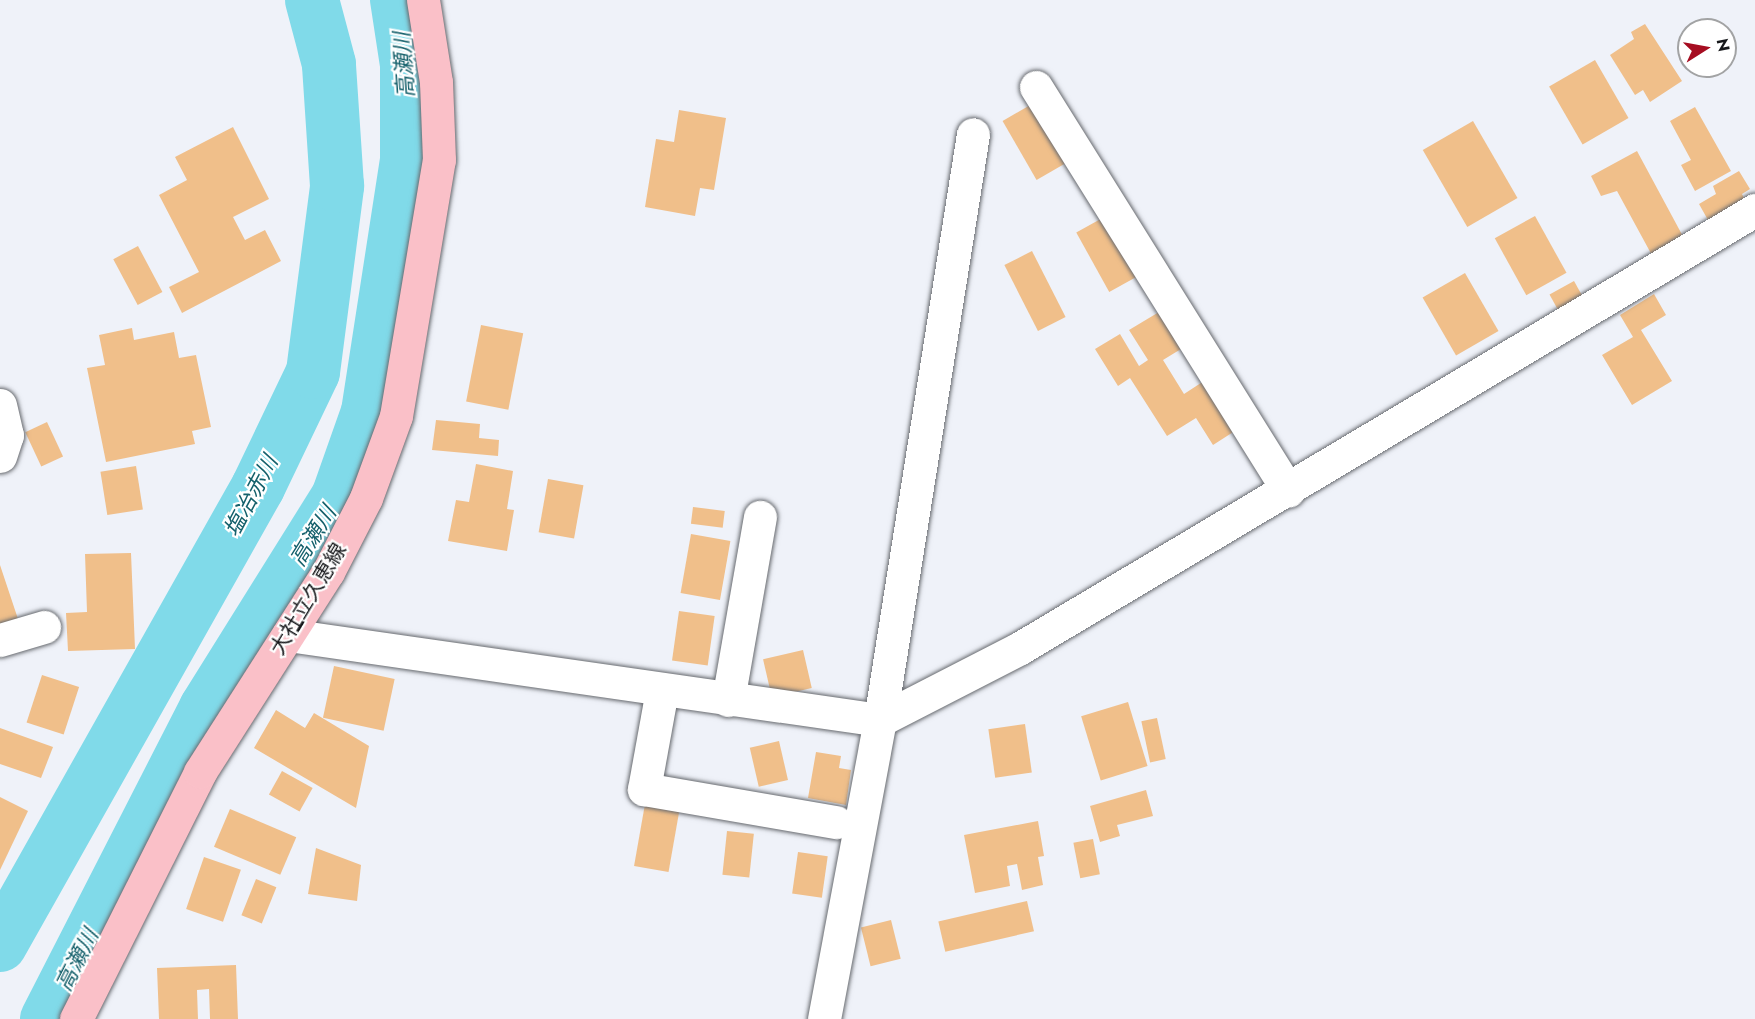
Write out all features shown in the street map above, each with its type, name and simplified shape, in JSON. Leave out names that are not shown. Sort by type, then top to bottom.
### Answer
[{"type":"main road","name":"大社立久恵線","points":[[76,1019],[200,772],[288,635],[366,498],[396,416],[439,160],[436,82],[423,0]]},
{"type":"street","points":[[1036,87],[1288,491]]},
{"type":"street","points":[[824,1019],[879,720],[974,134]]},
{"type":"street","points":[[288,635],[879,720],[1020,648],[1288,491],[1755,210]]},
{"type":"street","points":[[0,405],[7,435],[0,456]]},
{"type":"street","points":[[728,700],[760,517]]},
{"type":"street","points":[[0,640],[44,627]]},
{"type":"street","points":[[662,690],[644,789],[836,822]]},
{"type":"building","points":[[1645,24],[1677,73],[1677,78],[1682,81],[1650,102],[1643,90],[1635,95],[1610,55],[1634,39],[1631,32]]},
{"type":"building","points":[[1595,60],[1628,118],[1583,145],[1549,86]]},
{"type":"building","points":[[1032,104],[1066,163],[1037,180],[1003,121]]},
{"type":"building","points":[[1695,107],[1731,171],[1695,191],[1681,165],[1691,160],[1670,121]]},
{"type":"building","points":[[679,110],[726,118],[714,190],[700,188],[695,216],[645,207],[656,139],[674,142]]},
{"type":"building","points":[[1473,121],[1518,198],[1467,227],[1423,150]]},
{"type":"building","points":[[233,127],[269,199],[233,217],[245,240],[265,230],[281,261],[182,313],[169,287],[199,272],[159,195],[187,180],[175,157]]},
{"type":"building","points":[[1637,151],[1686,242],[1654,259],[1617,191],[1601,196],[1591,176]]},
{"type":"building","points":[[1739,171],[1750,189],[1742,194],[1749,208],[1713,229],[1699,204],[1716,194],[1713,186]]},
{"type":"building","points":[[1106,216],[1139,275],[1109,292],[1076,232]]},
{"type":"building","points":[[1535,216],[1567,273],[1526,295],[1495,238]]},
{"type":"building","points":[[138,246],[162,292],[138,305],[113,259]]},
{"type":"building","points":[[1032,251],[1066,317],[1038,331],[1004,265]]},
{"type":"building","points":[[1465,273],[1498,331],[1456,356],[1423,298]]},
{"type":"building","points":[[1574,281],[1586,303],[1562,316],[1550,295]]},
{"type":"building","points":[[1654,294],[1666,315],[1641,330],[1672,381],[1632,405],[1602,355],[1633,337],[1620,315]]},
{"type":"building","points":[[1159,312],[1181,349],[1163,360],[1184,394],[1207,379],[1238,429],[1213,445],[1196,418],[1167,436],[1130,378],[1118,386],[1095,349],[1120,334],[1139,366],[1148,360],[1129,330]]},
{"type":"building","points":[[481,325],[523,333],[508,410],[466,402]]},
{"type":"building","points":[[132,328],[134,340],[174,332],[179,358],[196,355],[211,427],[192,431],[195,444],[106,462],[87,368],[105,365],[99,335]]},
{"type":"building","points":[[436,420],[480,424],[479,438],[499,440],[498,456],[432,450]]},
{"type":"building","points":[[47,422],[63,456],[41,467],[25,432]]},
{"type":"building","points":[[476,464],[513,471],[507,509],[514,510],[507,551],[448,541],[456,500],[469,502]]},
{"type":"building","points":[[136,466],[143,509],[107,515],[100,472]]},
{"type":"building","points":[[548,479],[583,485],[574,538],[539,532]]},
{"type":"building","points":[[693,507],[725,511],[723,528],[691,524]]},
{"type":"building","points":[[691,534],[730,541],[720,600],[681,593]]},
{"type":"building","points":[[131,553],[135,649],[68,651],[66,613],[87,612],[85,554]]},
{"type":"building","points":[[0,565],[20,625],[0,630]]},
{"type":"building","points":[[679,611],[715,616],[708,666],[672,661]]},
{"type":"building","points":[[803,650],[812,688],[772,697],[763,659]]},
{"type":"building","points":[[334,666],[395,679],[384,731],[323,718]]},
{"type":"building","points":[[42,675],[79,687],[64,735],[27,723]]},
{"type":"building","points":[[1128,702],[1148,766],[1101,780],[1081,716]]},
{"type":"building","points":[[276,710],[305,728],[314,713],[369,746],[356,808],[254,748]]},
{"type":"building","points":[[1157,718],[1166,759],[1150,762],[1141,721]]},
{"type":"building","points":[[1025,724],[1032,773],[995,778],[988,729]]},
{"type":"building","points":[[0,728],[53,747],[41,778],[0,764]]},
{"type":"building","points":[[779,741],[788,780],[759,787],[750,748]]},
{"type":"building","points":[[816,752],[841,756],[839,768],[851,770],[846,805],[808,798]]},
{"type":"building","points":[[282,771],[313,788],[300,812],[269,795]]},
{"type":"building","points":[[1146,790],[1153,816],[1117,825],[1120,836],[1100,842],[1090,806]]},
{"type":"building","points":[[0,797],[28,811],[0,870]]},
{"type":"building","points":[[645,804],[679,810],[669,872],[634,866]]},
{"type":"building","points":[[230,809],[296,837],[280,875],[214,847]]},
{"type":"building","points":[[1038,821],[1044,856],[1038,857],[1043,885],[1022,890],[1017,864],[1007,866],[1010,886],[975,893],[964,835]]},
{"type":"building","points":[[727,831],[754,834],[749,878],[722,875]]},
{"type":"building","points":[[1093,839],[1100,874],[1080,878],[1073,843]]},
{"type":"building","points":[[316,848],[361,865],[357,901],[308,894]]},
{"type":"building","points":[[798,852],[828,856],[822,898],[792,894]]},
{"type":"building","points":[[204,857],[241,870],[223,922],[186,909]]},
{"type":"building","points":[[256,879],[276,887],[262,923],[241,915]]},
{"type":"building","points":[[1027,901],[1034,931],[945,952],[938,921]]},
{"type":"building","points":[[891,920],[901,959],[871,966],[861,927]]},
{"type":"building","points":[[236,965],[238,1019],[210,1019],[209,989],[197,990],[198,1019],[159,1019],[157,968]]},
{"type":"waterway","name":"塩冶赤川","points":[[0,945],[258,487],[313,372],[337,186],[329,64],[312,0]]},
{"type":"waterway","name":"高瀬川","points":[[47,1019],[206,708],[338,497],[368,412],[407,161],[407,65],[397,0]]}]
